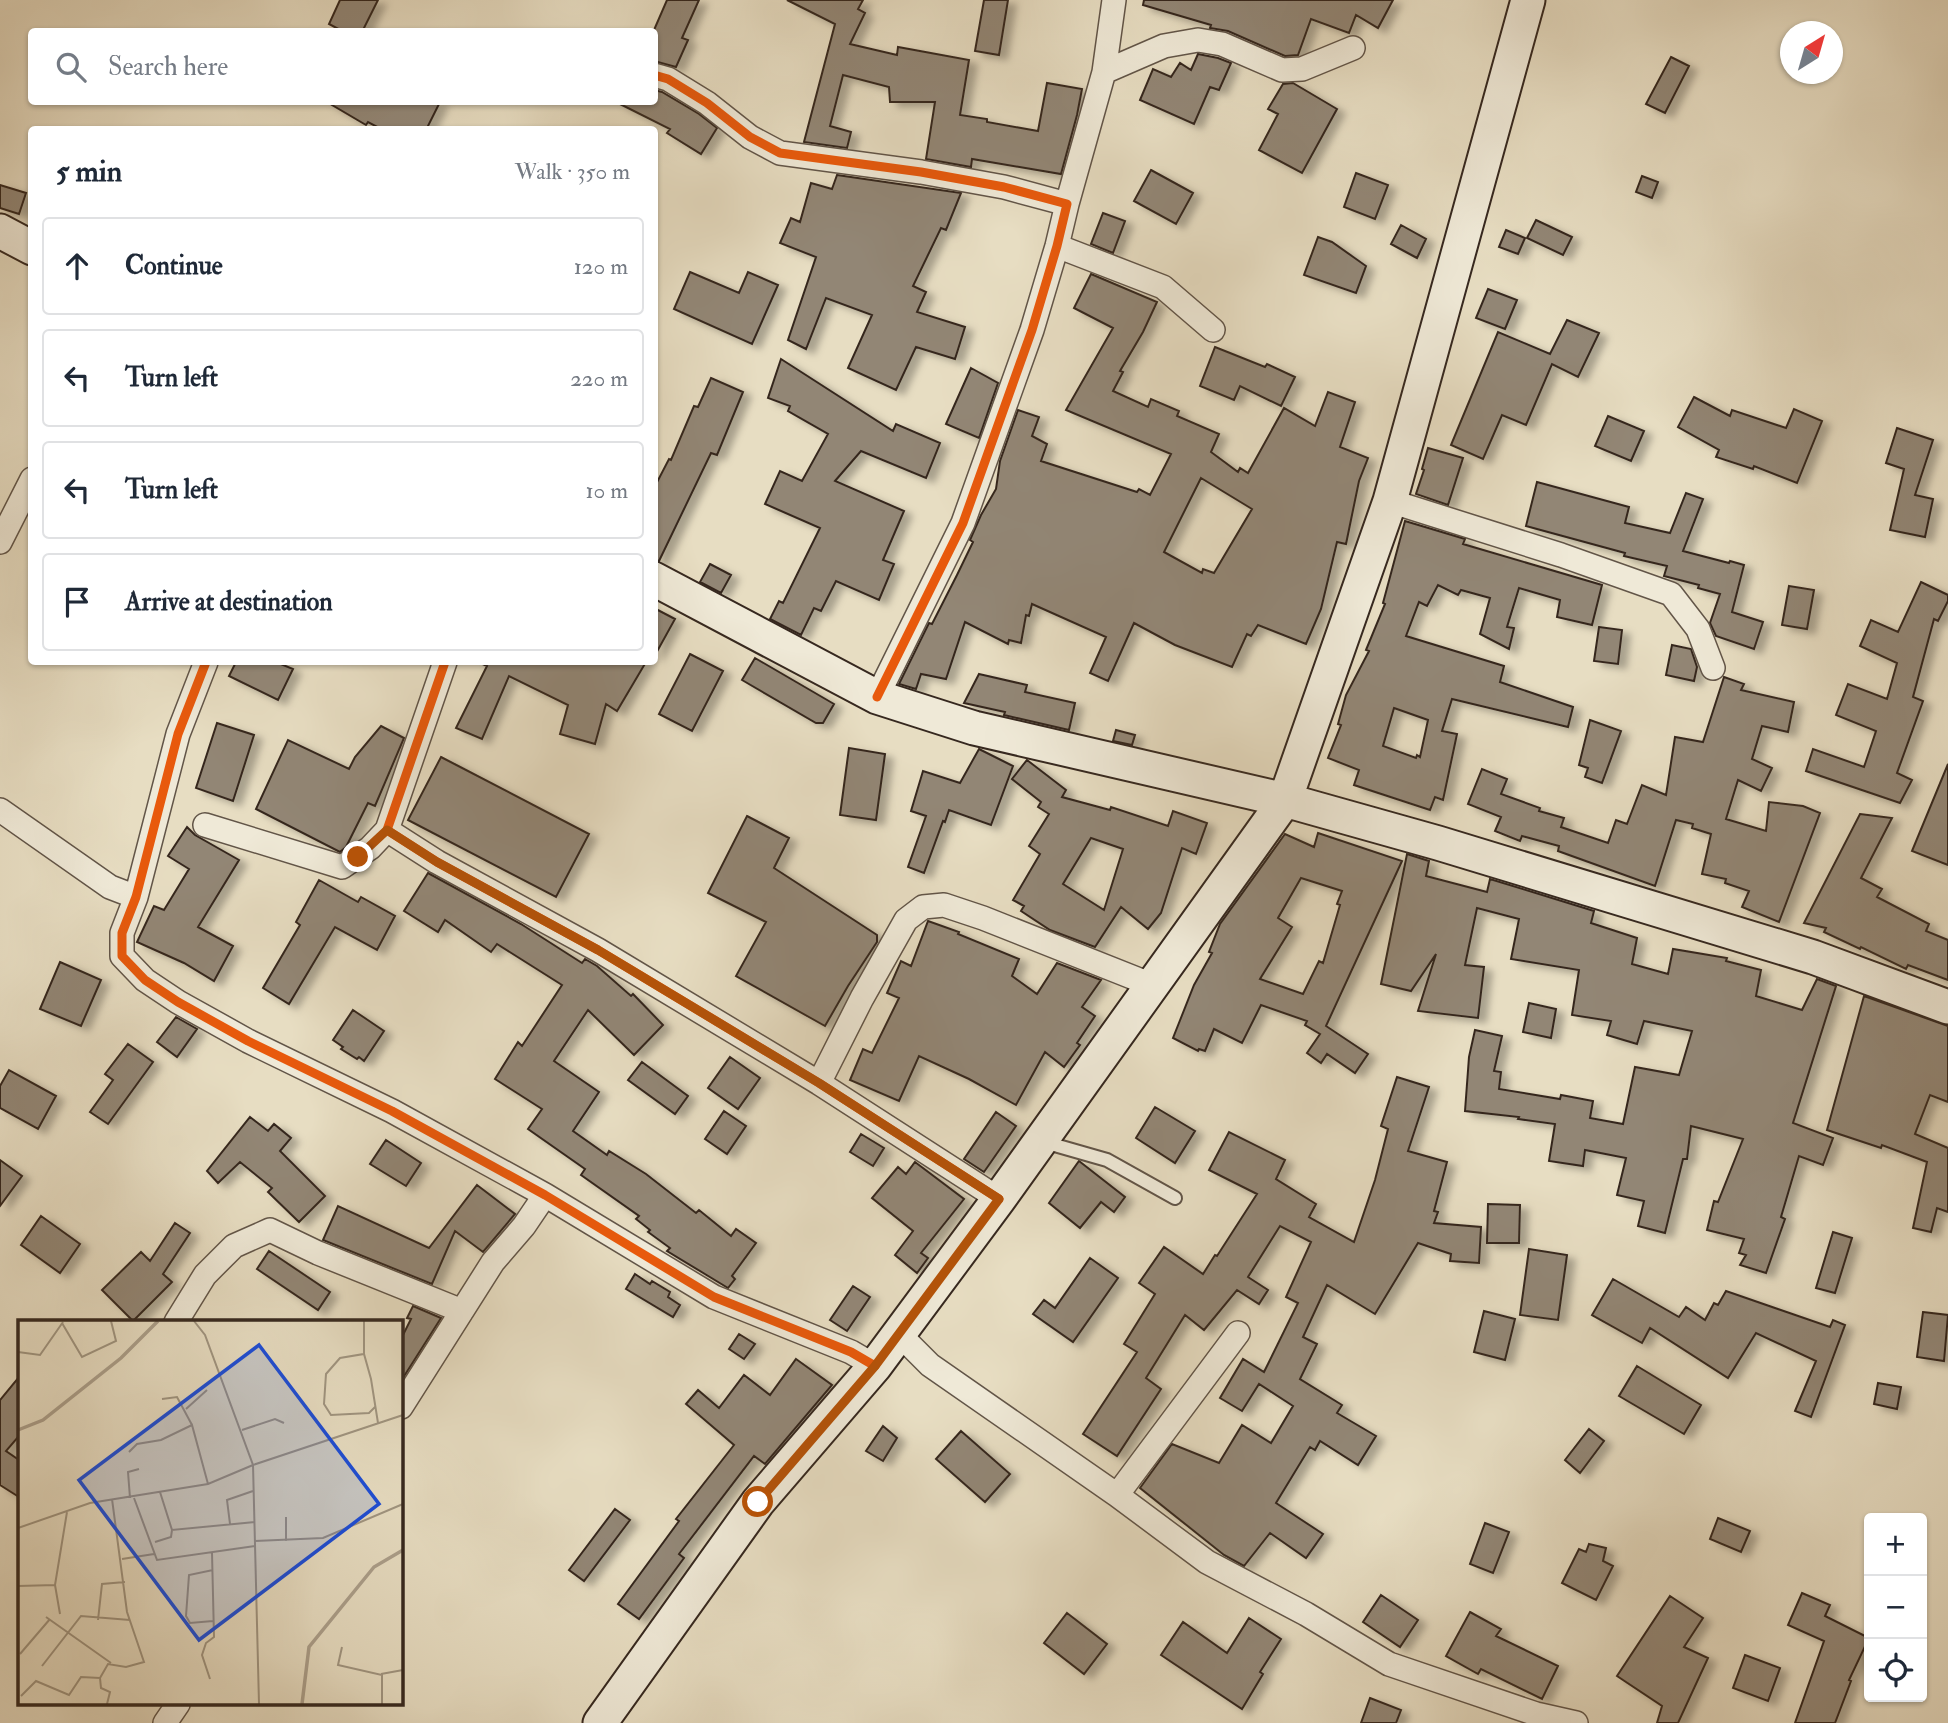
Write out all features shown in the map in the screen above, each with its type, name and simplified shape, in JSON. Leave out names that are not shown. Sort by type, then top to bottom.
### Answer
[{"type":"main road","points":[[600,1723],[758,1502],[875,1366],[899,1334],[1285,800],[1390,501],[1528,0]]},
{"type":"main road","points":[[0,231],[28,246]]},
{"type":"main road","points":[[658,581],[877,697],[974,728],[1285,800],[1438,843],[1813,957],[1948,1007]]},
{"type":"street","points":[[877,697],[963,523],[1032,330],[1104,72],[1114,0]]},
{"type":"street","points":[[1104,72],[1164,46],[1198,40],[1222,44],[1282,70],[1302,69],[1353,48]]},
{"type":"street","points":[[658,76],[668,79],[707,103],[750,137],[780,153],[945,176],[1004,187],[1067,204]]},
{"type":"street","points":[[1057,246],[1163,287],[1213,330]]},
{"type":"street","points":[[0,542],[28,487]]},
{"type":"street","points":[[1390,501],[1561,555],[1671,594],[1698,629],[1713,668]]},
{"type":"street","points":[[205,665],[178,734],[136,897],[121,933],[122,956],[145,980],[178,1002],[248,1041],[392,1111],[545,1195],[714,1297],[851,1352],[875,1366]]},
{"type":"street","points":[[205,825],[342,867],[370,848],[387,830],[444,665]]},
{"type":"street","points":[[0,810],[110,887],[136,897]]},
{"type":"street","points":[[387,830],[437,862],[598,950],[819,1083],[999,1199]]},
{"type":"street","points":[[819,1083],[906,920],[923,907],[944,905],[983,918],[1152,985]]},
{"type":"street","points":[[402,1405],[493,1262],[524,1226],[545,1195]]},
{"type":"street","points":[[177,1320],[205,1275],[234,1247],[270,1230],[330,1258],[462,1311]]},
{"type":"street","points":[[1117,1495],[1238,1333]]},
{"type":"street","points":[[899,1334],[930,1365],[1208,1562],[1306,1614],[1389,1664],[1536,1714],[1576,1723]]},
{"type":"street","points":[[165,1723],[177,1706]]},
{"type":"lane","points":[[1040,1141],[1107,1160],[1175,1198]]},
{"type":"building","points":[[340,0],[378,0],[364,28],[336,28],[329,24]]},
{"type":"building","points":[[667,0],[699,0],[682,38],[688,40],[676,67],[658,62],[658,28],[655,28]]},
{"type":"building","points":[[787,0],[863,0],[858,9],[865,13],[850,44],[897,55],[898,47],[969,60],[960,115],[1038,131],[1047,83],[1082,89],[1061,174],[972,159],[971,167],[926,159],[935,102],[890,102],[889,87],[843,75],[830,126],[851,132],[847,148],[804,142],[835,24]]},
{"type":"building","points":[[984,0],[1008,0],[999,55],[975,51]]},
{"type":"building","points":[[1144,0],[1393,0],[1378,28],[1356,15],[1349,33],[1311,19],[1298,55],[1285,56],[1228,31],[1210,28],[1211,25],[1143,5]]},
{"type":"building","points":[[1198,54],[1231,63],[1219,90],[1210,87],[1194,124],[1140,100],[1153,69],[1171,77],[1180,63],[1191,70]]},
{"type":"building","points":[[1671,57],[1689,66],[1665,113],[1646,104]]},
{"type":"building","points":[[1293,83],[1337,109],[1302,173],[1259,150],[1278,114],[1268,109],[1283,84]]},
{"type":"building","points":[[658,91],[699,114],[717,128],[701,154],[667,133],[670,129],[622,105],[658,105]]},
{"type":"building","points":[[332,105],[438,105],[428,126],[376,126],[368,122],[366,125]]},
{"type":"building","points":[[1151,170],[1193,193],[1176,224],[1134,201]]},
{"type":"building","points":[[1356,173],[1388,185],[1375,219],[1344,207]]},
{"type":"building","points":[[837,175],[961,193],[946,230],[941,228],[913,286],[926,292],[917,312],[965,327],[955,359],[916,347],[896,390],[848,368],[872,315],[826,298],[806,349],[788,340],[816,257],[780,243],[791,218],[800,222],[811,183],[832,189]]},
{"type":"building","points":[[1642,176],[1658,182],[1652,198],[1636,192]]},
{"type":"building","points":[[0,185],[26,193],[19,214],[0,208]]},
{"type":"building","points":[[1103,213],[1125,221],[1113,253],[1091,244]]},
{"type":"building","points":[[1536,220],[1572,237],[1563,255],[1527,238]]},
{"type":"building","points":[[1401,225],[1426,239],[1417,258],[1391,244]]},
{"type":"building","points":[[1506,230],[1525,238],[1518,254],[1499,247]]},
{"type":"building","points":[[1318,237],[1332,242],[1366,266],[1356,293],[1304,275]]},
{"type":"building","points":[[690,272],[739,293],[748,272],[778,285],[752,344],[674,309]]},
{"type":"building","points":[[1091,274],[1157,302],[1120,371],[1123,372],[1113,391],[1148,407],[1151,399],[1179,411],[1177,416],[1219,434],[1211,452],[1238,472],[1240,468],[1248,473],[1284,408],[1315,426],[1328,392],[1355,402],[1340,447],[1368,458],[1359,481],[1346,544],[1337,542],[1321,609],[1306,644],[1258,625],[1251,636],[1247,634],[1232,667],[1175,645],[1134,623],[1108,681],[1090,673],[1106,637],[1032,604],[1029,616],[1026,615],[1021,643],[1009,640],[1008,644],[965,622],[946,679],[921,674],[916,689],[899,684],[973,542],[970,540],[996,489],[1000,461],[1018,410],[1039,417],[1032,436],[1047,444],[1041,461],[1137,492],[1139,489],[1150,495],[1171,454],[1066,410],[1113,328],[1074,308]],"holes":[[[1201,478],[1252,509],[1214,573],[1203,569],[1202,573],[1164,552]]]},
{"type":"building","points":[[1488,289],[1517,300],[1505,329],[1476,318]]},
{"type":"building","points":[[1567,320],[1599,333],[1578,377],[1552,364],[1526,425],[1502,415],[1483,459],[1451,445],[1498,332],[1550,354]]},
{"type":"building","points":[[1215,347],[1265,367],[1267,364],[1295,377],[1281,406],[1240,386],[1234,400],[1200,386]]},
{"type":"building","points":[[781,359],[893,431],[896,424],[940,443],[926,478],[861,451],[835,481],[904,511],[883,560],[894,564],[879,600],[836,581],[821,611],[814,608],[801,635],[770,619],[779,601],[783,603],[820,528],[765,504],[780,471],[802,481],[828,434],[788,411],[790,406],[768,398]]},
{"type":"building","points":[[971,368],[998,383],[979,438],[946,424]]},
{"type":"building","points":[[711,378],[743,392],[717,455],[711,453],[658,561],[658,480],[669,459],[671,460],[694,406],[698,407]]},
{"type":"building","points":[[1694,397],[1730,416],[1732,410],[1786,428],[1794,409],[1822,421],[1797,483],[1754,466],[1753,469],[1716,457],[1719,450],[1678,427]]},
{"type":"building","points":[[1608,416],[1644,431],[1631,461],[1595,446]]},
{"type":"building","points":[[1897,428],[1933,440],[1915,495],[1933,499],[1925,537],[1890,530],[1904,469],[1886,463]]},
{"type":"building","points":[[1428,448],[1463,458],[1448,505],[1416,494]]},
{"type":"building","points":[[1537,482],[1629,507],[1625,523],[1670,533],[1686,493],[1703,499],[1683,551],[1744,565],[1732,612],[1763,622],[1754,649],[1716,636],[1710,623],[1720,594],[1698,588],[1699,585],[1664,576],[1667,566],[1624,556],[1625,553],[1526,526]]},
{"type":"building","points":[[1405,521],[1465,539],[1463,544],[1602,585],[1592,625],[1557,617],[1560,600],[1519,588],[1507,627],[1514,628],[1509,649],[1480,634],[1490,598],[1461,590],[1458,595],[1438,585],[1427,606],[1419,602],[1406,636],[1504,666],[1500,682],[1573,707],[1568,727],[1452,699],[1442,731],[1457,734],[1443,800],[1435,797],[1430,810],[1354,785],[1359,770],[1328,758],[1341,725],[1338,724],[1346,695],[1369,651],[1366,650],[1385,604],[1383,603]],"holes":[[[1394,708],[1428,720],[1420,757],[1383,746]]]},
{"type":"building","points":[[710,564],[731,575],[721,593],[700,582]]},
{"type":"building","points":[[1921,582],[1948,595],[1948,601],[1938,621],[1934,619],[1913,697],[1923,701],[1897,773],[1912,780],[1900,803],[1806,771],[1813,749],[1864,767],[1876,731],[1836,715],[1848,684],[1887,699],[1897,663],[1860,646],[1871,620],[1898,632]]},
{"type":"building","points":[[1789,586],[1814,590],[1807,629],[1782,625]]},
{"type":"building","points":[[658,610],[675,619],[658,650]]},
{"type":"building","points":[[1599,627],[1622,630],[1618,664],[1594,661]]},
{"type":"building","points":[[1672,645],[1691,649],[1697,667],[1694,681],[1666,675]]},
{"type":"building","points":[[690,654],[723,671],[692,731],[659,714]]},
{"type":"building","points":[[755,658],[834,704],[823,723],[816,723],[742,680]]},
{"type":"building","points":[[234,665],[283,665],[293,669],[278,700],[229,676]]},
{"type":"building","points":[[485,665],[644,665],[617,711],[606,704],[595,744],[560,734],[568,705],[509,676],[482,739],[456,728],[487,666]]},
{"type":"building","points":[[979,674],[1027,685],[1025,692],[1075,703],[1069,730],[964,703]]},
{"type":"building","points":[[1724,677],[1744,684],[1741,690],[1794,702],[1788,732],[1762,726],[1752,759],[1772,768],[1761,791],[1738,780],[1726,819],[1766,831],[1769,802],[1803,806],[1820,813],[1779,922],[1742,907],[1749,891],[1725,883],[1726,879],[1702,874],[1711,834],[1692,828],[1693,824],[1676,820],[1655,886],[1558,851],[1559,846],[1522,836],[1520,841],[1495,831],[1501,817],[1468,804],[1482,769],[1507,779],[1501,794],[1540,808],[1539,811],[1564,818],[1561,827],[1608,843],[1616,820],[1627,824],[1642,785],[1666,795],[1675,737],[1703,742]]},
{"type":"building","points":[[1590,720],[1621,731],[1602,783],[1585,777],[1588,768],[1579,765]]},
{"type":"building","points":[[217,723],[254,735],[233,801],[196,788]]},
{"type":"building","points":[[381,726],[404,738],[375,806],[368,803],[346,847],[340,852],[256,809],[288,740],[349,769],[355,757]]},
{"type":"building","points":[[1116,730],[1135,735],[1132,745],[1113,741]]},
{"type":"building","points":[[849,748],[885,754],[876,820],[840,815]]},
{"type":"building","points":[[979,749],[1013,766],[991,825],[949,810],[924,873],[908,867],[926,816],[911,811],[923,771],[960,783]]},
{"type":"building","points":[[441,757],[589,834],[556,897],[408,820]]},
{"type":"building","points":[[1027,760],[1066,790],[1062,797],[1110,810],[1111,807],[1168,826],[1173,811],[1207,823],[1196,854],[1182,848],[1161,913],[1148,929],[1121,907],[1095,947],[1050,930],[1021,911],[1024,906],[1013,900],[1040,854],[1029,846],[1049,814],[1038,807],[1041,802],[1012,779]],"holes":[[[1091,838],[1123,849],[1104,910],[1063,884]]]},
{"type":"building","points":[[1948,764],[1948,865],[1912,851]]},
{"type":"building","points":[[1860,814],[1892,818],[1861,878],[1882,889],[1877,897],[1929,924],[1926,931],[1948,940],[1948,980],[1908,965],[1906,969],[1824,932],[1826,928],[1804,923]]},
{"type":"building","points":[[747,816],[789,838],[774,868],[877,935],[877,942],[825,1026],[736,976],[766,922],[708,893]]},
{"type":"building","points":[[187,827],[195,835],[239,860],[198,927],[233,946],[214,981],[184,963],[137,942],[154,906],[164,910],[189,869],[168,856]]},
{"type":"building","points":[[1318,833],[1402,861],[1326,1026],[1368,1054],[1355,1073],[1327,1054],[1321,1063],[1307,1053],[1320,1034],[1305,1025],[1307,1021],[1261,1005],[1242,1043],[1214,1029],[1205,1051],[1198,1051],[1173,1038],[1194,985],[1212,953],[1209,952],[1220,924],[1285,834],[1314,847]],"holes":[[[1301,878],[1342,891],[1323,963],[1319,961],[1303,994],[1260,979],[1292,927],[1278,918]]]},
{"type":"building","points":[[1407,854],[1429,861],[1426,876],[1487,892],[1490,879],[1594,911],[1591,923],[1637,938],[1632,964],[1668,974],[1673,949],[1727,958],[1726,961],[1761,970],[1756,996],[1802,1010],[1817,979],[1836,986],[1793,1123],[1833,1138],[1823,1165],[1799,1156],[1781,1217],[1785,1219],[1766,1273],[1740,1265],[1746,1255],[1739,1253],[1744,1239],[1707,1230],[1714,1201],[1718,1202],[1743,1139],[1691,1126],[1687,1159],[1683,1159],[1665,1233],[1638,1226],[1644,1201],[1617,1195],[1626,1158],[1585,1150],[1583,1166],[1549,1161],[1555,1124],[1465,1111],[1469,1057],[1475,1030],[1502,1036],[1494,1071],[1501,1072],[1499,1089],[1560,1099],[1561,1095],[1593,1101],[1590,1118],[1623,1124],[1635,1067],[1679,1075],[1692,1031],[1644,1021],[1637,1044],[1607,1035],[1611,1021],[1572,1015],[1579,970],[1511,959],[1519,919],[1477,908],[1465,965],[1484,967],[1478,1018],[1418,1011],[1436,954],[1411,991],[1381,984]]},
{"type":"building","points":[[428,873],[521,924],[582,963],[585,959],[597,966],[631,996],[633,994],[663,1025],[634,1055],[588,1010],[554,1061],[599,1092],[573,1131],[607,1155],[609,1151],[646,1174],[696,1213],[699,1210],[731,1236],[736,1229],[756,1243],[732,1276],[735,1279],[728,1288],[667,1251],[670,1248],[648,1232],[650,1230],[636,1219],[639,1216],[581,1175],[585,1169],[528,1129],[542,1109],[495,1079],[518,1042],[522,1046],[562,985],[497,944],[491,952],[445,920],[438,932],[404,911]]},
{"type":"building","points":[[319,880],[358,902],[361,897],[395,916],[377,950],[335,927],[289,1004],[263,988],[300,925],[296,922]]},
{"type":"building","points":[[928,921],[1019,959],[1012,976],[1037,994],[1057,963],[1101,980],[1082,1007],[1095,1016],[1077,1043],[1080,1045],[1064,1067],[1045,1052],[1016,1105],[919,1056],[899,1101],[850,1080],[863,1049],[872,1053],[899,998],[887,993],[901,961],[911,966]]},
{"type":"building","points":[[60,962],[101,980],[81,1026],[40,1009]]},
{"type":"building","points":[[1864,996],[1948,1026],[1948,1102],[1930,1095],[1915,1134],[1948,1148],[1948,1212],[1937,1208],[1931,1232],[1913,1228],[1927,1162],[1882,1145],[1881,1148],[1827,1130]]},
{"type":"building","points":[[1529,1003],[1556,1009],[1551,1038],[1523,1032]]},
{"type":"building","points":[[353,1010],[384,1031],[364,1061],[341,1049],[343,1047],[333,1040]]},
{"type":"building","points":[[176,1017],[197,1029],[177,1057],[157,1042]]},
{"type":"building","points":[[128,1044],[153,1062],[108,1124],[90,1112],[113,1080],[105,1074]]},
{"type":"building","points":[[730,1057],[760,1078],[738,1109],[708,1088]]},
{"type":"building","points":[[642,1062],[688,1096],[675,1114],[628,1080]]},
{"type":"building","points":[[9,1070],[56,1096],[38,1129],[0,1108],[0,1086]]},
{"type":"building","points":[[1397,1077],[1429,1087],[1408,1151],[1447,1162],[1434,1211],[1438,1212],[1434,1223],[1481,1227],[1479,1263],[1450,1261],[1451,1254],[1418,1243],[1375,1314],[1327,1285],[1303,1337],[1317,1344],[1300,1379],[1342,1405],[1337,1413],[1376,1436],[1358,1465],[1320,1441],[1315,1450],[1310,1447],[1276,1503],[1323,1534],[1306,1558],[1270,1533],[1244,1566],[1224,1555],[1140,1488],[1172,1444],[1219,1463],[1242,1425],[1271,1443],[1293,1406],[1259,1384],[1242,1411],[1220,1398],[1243,1359],[1264,1372],[1298,1303],[1286,1297],[1311,1242],[1280,1226],[1248,1277],[1268,1290],[1259,1304],[1237,1290],[1204,1330],[1185,1315],[1146,1378],[1161,1389],[1117,1456],[1083,1434],[1137,1352],[1124,1344],[1155,1294],[1139,1283],[1164,1247],[1203,1274],[1257,1194],[1209,1170],[1229,1132],[1285,1160],[1276,1179],[1316,1204],[1309,1217],[1354,1242],[1375,1180],[1388,1129],[1381,1126]]},
{"type":"building","points":[[1155,1107],[1195,1131],[1175,1163],[1136,1138]]},
{"type":"building","points":[[724,1111],[746,1126],[727,1154],[705,1139]]},
{"type":"building","points":[[996,1112],[1016,1126],[984,1172],[964,1159]]},
{"type":"building","points":[[250,1117],[268,1131],[274,1124],[291,1138],[280,1151],[325,1196],[299,1222],[268,1192],[272,1188],[240,1162],[218,1183],[207,1171]]},
{"type":"building","points":[[861,1134],[884,1148],[873,1166],[850,1152]]},
{"type":"building","points":[[386,1140],[421,1163],[406,1186],[370,1164]]},
{"type":"building","points":[[0,1160],[22,1176],[0,1206]]},
{"type":"building","points":[[1079,1161],[1125,1197],[1114,1212],[1101,1202],[1080,1228],[1049,1203]]},
{"type":"building","points":[[915,1162],[964,1199],[921,1253],[928,1258],[917,1273],[895,1255],[913,1231],[872,1198],[898,1167],[906,1174]]},
{"type":"building","points":[[477,1185],[515,1214],[483,1252],[455,1231],[432,1284],[323,1240],[338,1206],[429,1248]]},
{"type":"building","points":[[1488,1204],[1520,1205],[1519,1243],[1487,1243]]},
{"type":"building","points":[[41,1216],[80,1244],[60,1273],[21,1245]]},
{"type":"building","points":[[175,1223],[190,1233],[163,1274],[172,1282],[132,1320],[102,1290],[141,1252],[150,1261]]},
{"type":"building","points":[[1833,1232],[1852,1238],[1835,1293],[1816,1288]]},
{"type":"building","points":[[1529,1249],[1567,1255],[1558,1320],[1520,1315]]},
{"type":"building","points":[[269,1251],[330,1292],[318,1310],[257,1269]]},
{"type":"building","points":[[1090,1258],[1118,1278],[1073,1342],[1033,1314],[1044,1300],[1055,1308]]},
{"type":"building","points":[[635,1274],[670,1292],[668,1297],[680,1305],[673,1317],[626,1289]]},
{"type":"building","points":[[1613,1279],[1679,1317],[1686,1307],[1705,1320],[1714,1303],[1718,1305],[1726,1291],[1830,1327],[1833,1320],[1845,1325],[1811,1417],[1795,1411],[1816,1361],[1756,1333],[1728,1378],[1650,1328],[1642,1343],[1592,1315]]},
{"type":"building","points":[[853,1286],[870,1297],[847,1331],[830,1320]]},
{"type":"building","points":[[413,1306],[441,1318],[402,1379],[402,1337],[411,1319],[407,1318]]},
{"type":"building","points":[[1484,1311],[1515,1319],[1505,1360],[1474,1352]]},
{"type":"building","points":[[1923,1312],[1948,1315],[1944,1361],[1917,1357]]},
{"type":"building","points":[[739,1334],[755,1344],[744,1359],[729,1349]]},
{"type":"building","points":[[796,1359],[832,1385],[765,1464],[754,1456],[679,1554],[684,1558],[639,1619],[618,1604],[679,1521],[676,1519],[734,1445],[686,1404],[698,1390],[719,1408],[744,1375],[770,1395]]},
{"type":"building","points":[[1637,1366],[1701,1405],[1684,1434],[1619,1396]]},
{"type":"building","points":[[18,1378],[18,1437],[6,1451],[18,1459],[18,1496],[0,1485],[0,1400]]},
{"type":"building","points":[[1878,1383],[1901,1387],[1897,1409],[1874,1404]]},
{"type":"building","points":[[883,1426],[897,1438],[883,1461],[866,1451]]},
{"type":"building","points":[[1589,1429],[1604,1441],[1580,1473],[1565,1460]]},
{"type":"building","points":[[961,1431],[1010,1474],[985,1502],[936,1459]]},
{"type":"building","points":[[615,1509],[630,1520],[584,1581],[569,1570]]},
{"type":"building","points":[[1718,1518],[1750,1531],[1741,1552],[1710,1539]]},
{"type":"building","points":[[1485,1523],[1509,1532],[1493,1573],[1470,1564]]},
{"type":"building","points":[[1589,1544],[1606,1548],[1603,1561],[1613,1566],[1596,1600],[1562,1583],[1579,1549],[1586,1552]]},
{"type":"building","points":[[1802,1593],[1830,1605],[1825,1616],[1864,1636],[1864,1648],[1849,1680],[1851,1681],[1835,1723],[1795,1723],[1824,1641],[1788,1625]]},
{"type":"building","points":[[1381,1595],[1418,1620],[1400,1647],[1363,1622]]},
{"type":"building","points":[[1670,1596],[1703,1618],[1684,1647],[1708,1658],[1678,1723],[1657,1723],[1662,1706],[1617,1676]]},
{"type":"building","points":[[1470,1612],[1501,1629],[1496,1636],[1558,1666],[1542,1699],[1481,1669],[1478,1674],[1446,1656]]},
{"type":"building","points":[[1067,1613],[1107,1644],[1084,1674],[1044,1643]]},
{"type":"building","points":[[1249,1618],[1281,1639],[1260,1672],[1263,1674],[1242,1709],[1161,1655],[1183,1622],[1227,1653]]},
{"type":"building","points":[[1745,1655],[1780,1668],[1768,1701],[1733,1688]]},
{"type":"building","points":[[1370,1698],[1401,1710],[1396,1723],[1361,1723]]},
{"type":"cycle path","points":[[658,76],[668,79],[707,103],[750,137],[780,153],[921,172],[1004,187],[1067,204],[1032,330],[963,523],[877,697]]},
{"type":"cycle path","points":[[205,665],[178,734],[136,897],[122,933],[122,956],[145,980],[178,1002],[248,1041],[392,1111],[545,1195],[714,1297],[851,1352],[875,1366]]},
{"type":"cycle path","points":[[444,665],[387,830],[437,862],[598,950],[819,1083],[999,1199]]},
{"type":"route","points":[[358,857],[387,830],[437,862],[598,950],[819,1083],[999,1199],[875,1366],[758,1502]]}]
